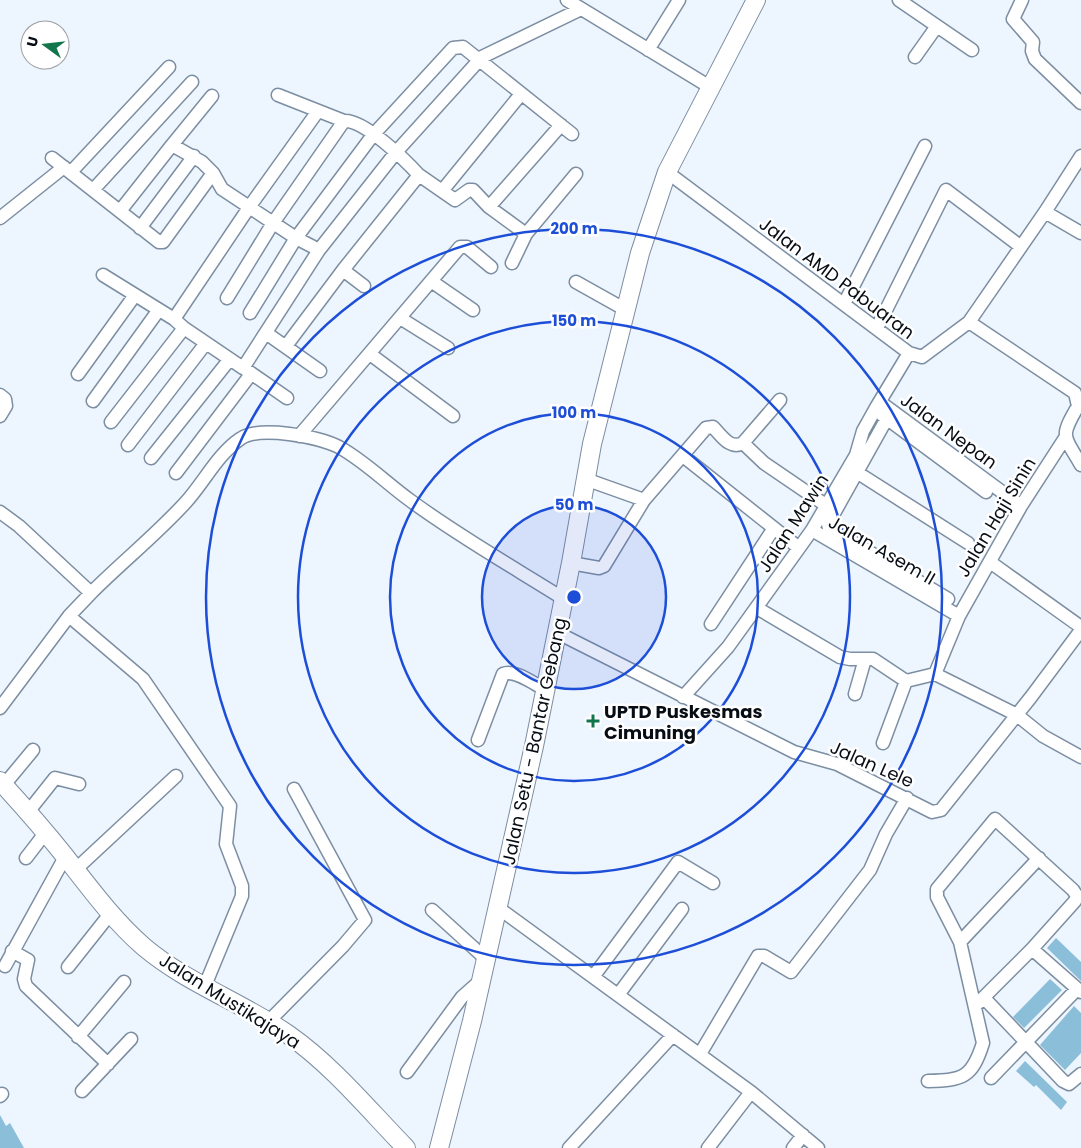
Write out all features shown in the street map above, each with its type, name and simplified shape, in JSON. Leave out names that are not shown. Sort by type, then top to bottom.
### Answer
[{"type":"main road","name":"Jalan Setu - Bantar Gebang","points":[[439,1148],[486,959],[558,633],[585,479],[640,253],[667,172],[756,0]]},
{"type":"main road","name":"Jalan Mustikajaya","points":[[2,783],[46,832],[110,914],[143,946],[204,988],[268,1022],[305,1046],[330,1068],[406,1148]]},
{"type":"street","points":[[567,0],[710,87]]},
{"type":"street","points":[[648,50],[679,0]]},
{"type":"street","points":[[899,0],[972,50]]},
{"type":"street","points":[[1022,0],[1014,20],[1033,42],[1032,51],[1035,58],[1081,103]]},
{"type":"street","points":[[176,474],[247,371],[266,333],[319,250],[398,151],[479,60],[581,9]]},
{"type":"street","points":[[916,57],[937,26]]},
{"type":"street","points":[[250,313],[296,238],[373,135],[453,48],[463,47],[572,134]]},
{"type":"street","points":[[0,218],[67,170],[169,67]]},
{"type":"street","points":[[93,190],[192,82]]},
{"type":"street","points":[[442,191],[521,94]]},
{"type":"street","points":[[278,95],[344,121],[353,121],[398,151],[419,175],[455,200],[472,190],[489,207],[526,234]]},
{"type":"street","points":[[120,212],[212,96]]},
{"type":"street","points":[[174,319],[250,206],[318,111]]},
{"type":"street","points":[[227,298],[273,223],[344,121]]},
{"type":"street","points":[[489,207],[561,125]]},
{"type":"street","points":[[172,145],[194,156],[213,173],[222,189],[296,238],[319,250]]},
{"type":"street","points":[[844,304],[925,146]]},
{"type":"street","points":[[140,228],[194,156]]},
{"type":"street","name":"Jalan AMD Pabuaran","points":[[667,172],[909,353],[922,358],[969,322],[1081,156]]},
{"type":"street","points":[[52,158],[155,240],[163,242],[213,173]]},
{"type":"street","points":[[512,263],[526,234],[576,174]]},
{"type":"street","points":[[286,346],[343,270],[419,175]]},
{"type":"street","points":[[877,328],[946,190],[1020,246]]},
{"type":"street","points":[[1045,212],[1081,233]]},
{"type":"street","points":[[299,436],[463,246],[490,267]]},
{"type":"street","points":[[343,270],[364,286]]},
{"type":"street","points":[[103,275],[158,311],[174,319],[184,328],[287,398]]},
{"type":"street","points":[[431,281],[473,310]]},
{"type":"street","points":[[576,282],[626,310]]},
{"type":"street","points":[[78,374],[135,295]]},
{"type":"street","points":[[93,401],[158,311]]},
{"type":"street","points":[[400,318],[448,348]]},
{"type":"street","name":"Jalan Haji Sinin","points":[[935,674],[959,616],[1021,506],[1065,438],[1065,429],[1078,406],[1075,393],[969,322]]},
{"type":"street","points":[[111,422],[184,328]]},
{"type":"street","points":[[266,333],[320,371]]},
{"type":"street","points":[[128,445],[206,343]]},
{"type":"street","name":"Jalan Mawin","points":[[684,697],[728,647],[828,506],[856,455],[863,431],[909,353]]},
{"type":"street","points":[[370,354],[453,416]]},
{"type":"street","points":[[151,458],[230,359]]},
{"type":"street","points":[[0,395],[5,399],[6,406],[0,416]]},
{"type":"street","points":[[571,563],[599,568],[604,566],[644,500],[709,427],[713,427],[732,445],[743,443],[780,400]]},
{"type":"street","points":[[878,404],[886,420],[986,492]]},
{"type":"street","name":"Jalan Nepan","points":[[878,404],[1021,506]]},
{"type":"street","points":[[886,420],[828,524],[829,528],[948,599]]},
{"type":"street","points":[[0,708],[70,616],[91,593],[174,515],[229,448],[240,438],[256,432],[299,436],[338,447],[383,477],[410,501],[441,522],[564,599]]},
{"type":"street","points":[[1065,438],[1081,464]]},
{"type":"street","points":[[743,443],[764,463],[828,506]]},
{"type":"street","points":[[683,456],[799,548]]},
{"type":"street","points":[[858,473],[968,543]]},
{"type":"street","points":[[585,479],[644,500]]},
{"type":"street","points":[[0,512],[19,526],[91,593]]},
{"type":"street","points":[[711,624],[774,528]]},
{"type":"street","name":"Jalan Asem II","points":[[812,530],[959,616]]},
{"type":"street","points":[[990,562],[1081,629]]},
{"type":"street","points":[[757,608],[840,657],[874,659],[906,681],[935,674],[1016,715],[1043,736],[1081,757]]},
{"type":"street","points":[[70,616],[143,679],[230,806],[226,844],[242,886],[242,896],[204,988]]},
{"type":"street","name":"Jalan Lele","points":[[558,633],[794,752],[837,764],[932,812],[941,810],[1081,629]]},
{"type":"street","points":[[855,694],[865,658]]},
{"type":"street","points":[[478,740],[503,674],[508,672],[514,673],[546,690]]},
{"type":"street","points":[[883,743],[906,681]]},
{"type":"street","points":[[2,783],[33,750]]},
{"type":"street","points":[[5,966],[12,951],[70,864],[176,776]]},
{"type":"street","points":[[28,812],[55,778],[79,784]]},
{"type":"street","points":[[268,1022],[343,946],[364,920],[294,789]]},
{"type":"street","points":[[700,1054],[758,956],[764,956],[791,972],[870,870],[886,834],[907,798]]},
{"type":"street","points":[[928,1081],[956,1080],[967,1074],[975,1062],[983,1043],[980,1002],[960,942],[937,897],[937,889],[995,819],[1074,890],[1077,896],[1075,901],[1032,949],[980,1002]]},
{"type":"street","points":[[26,858],[46,832]]},
{"type":"street","points":[[960,942],[1039,858]]},
{"type":"street","points":[[593,977],[678,862],[714,883]]},
{"type":"street","points":[[497,907],[751,1092],[818,1148]]},
{"type":"street","points":[[618,995],[682,908]]},
{"type":"street","points":[[432,910],[486,959]]},
{"type":"street","points":[[68,967],[110,914]]},
{"type":"street","points":[[991,1078],[1079,990],[1032,949]]},
{"type":"street","points":[[12,951],[28,960],[24,979],[26,986],[108,1064]]},
{"type":"street","points":[[406,1072],[462,997],[480,981]]},
{"type":"street","points":[[78,1037],[124,982]]},
{"type":"street","points":[[980,1002],[1063,1081],[1069,1084],[1081,1074]]},
{"type":"street","points":[[568,1148],[674,1035]]},
{"type":"street","points":[[82,1091],[131,1039]]},
{"type":"street","points":[[708,1148],[751,1092]]},
{"type":"street","points":[[793,1148],[803,1135]]},
{"type":"building","points":[[1056,938],[1081,962],[1081,981],[1047,948]]},
{"type":"building","points":[[1050,979],[1062,990],[1024,1028],[1013,1017]]},
{"type":"building","points":[[1074,1006],[1081,1013],[1081,1053],[1065,1070],[1040,1045]]},
{"type":"building","points":[[1025,1061],[1067,1102],[1061,1110],[1036,1085],[1034,1087],[1016,1071]]},
{"type":"building","points":[[0,1115],[6,1126],[10,1123],[24,1148],[0,1148]]},
{"type":"place","name":"UPTD Puskesmas Cimuning","points":[[593,721]]}]
